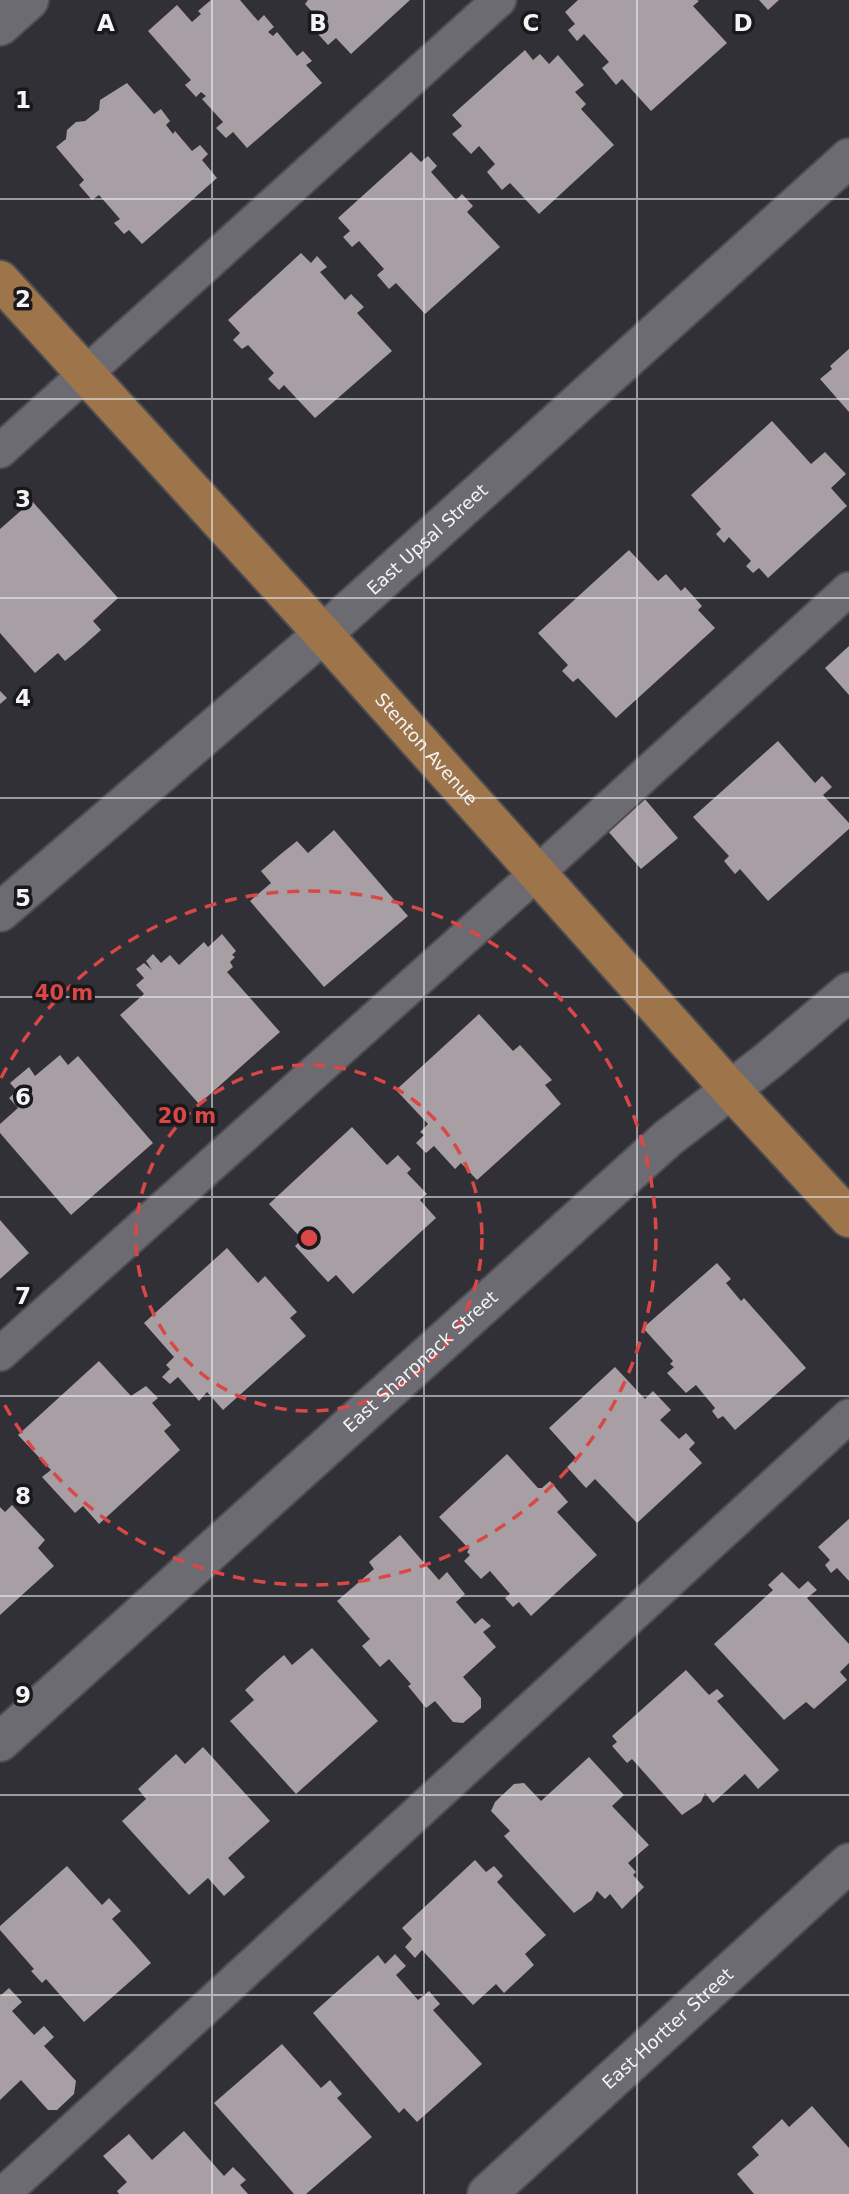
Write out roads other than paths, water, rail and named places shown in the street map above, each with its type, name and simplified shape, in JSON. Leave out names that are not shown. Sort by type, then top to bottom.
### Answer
[{"type":"main road","name":"Stenton Avenue","points":[[0,280],[849,1218]]},
{"type":"street","points":[[0,26],[29,0]]},
{"type":"street","name":"East Upsal Street","points":[[0,912],[323,634],[849,158]]},
{"type":"street","name":"East Sharpnack Street","points":[[0,1742],[668,1138],[809,1028],[849,992]]},
{"type":"street","name":"East Hortter Street","points":[[487,2194],[846,1872]]},
{"type":"lane","points":[[0,451],[499,0]]},
{"type":"lane","points":[[0,1354],[537,873],[849,589]]},
{"type":"lane","points":[[3,2194],[849,1416]]}]
